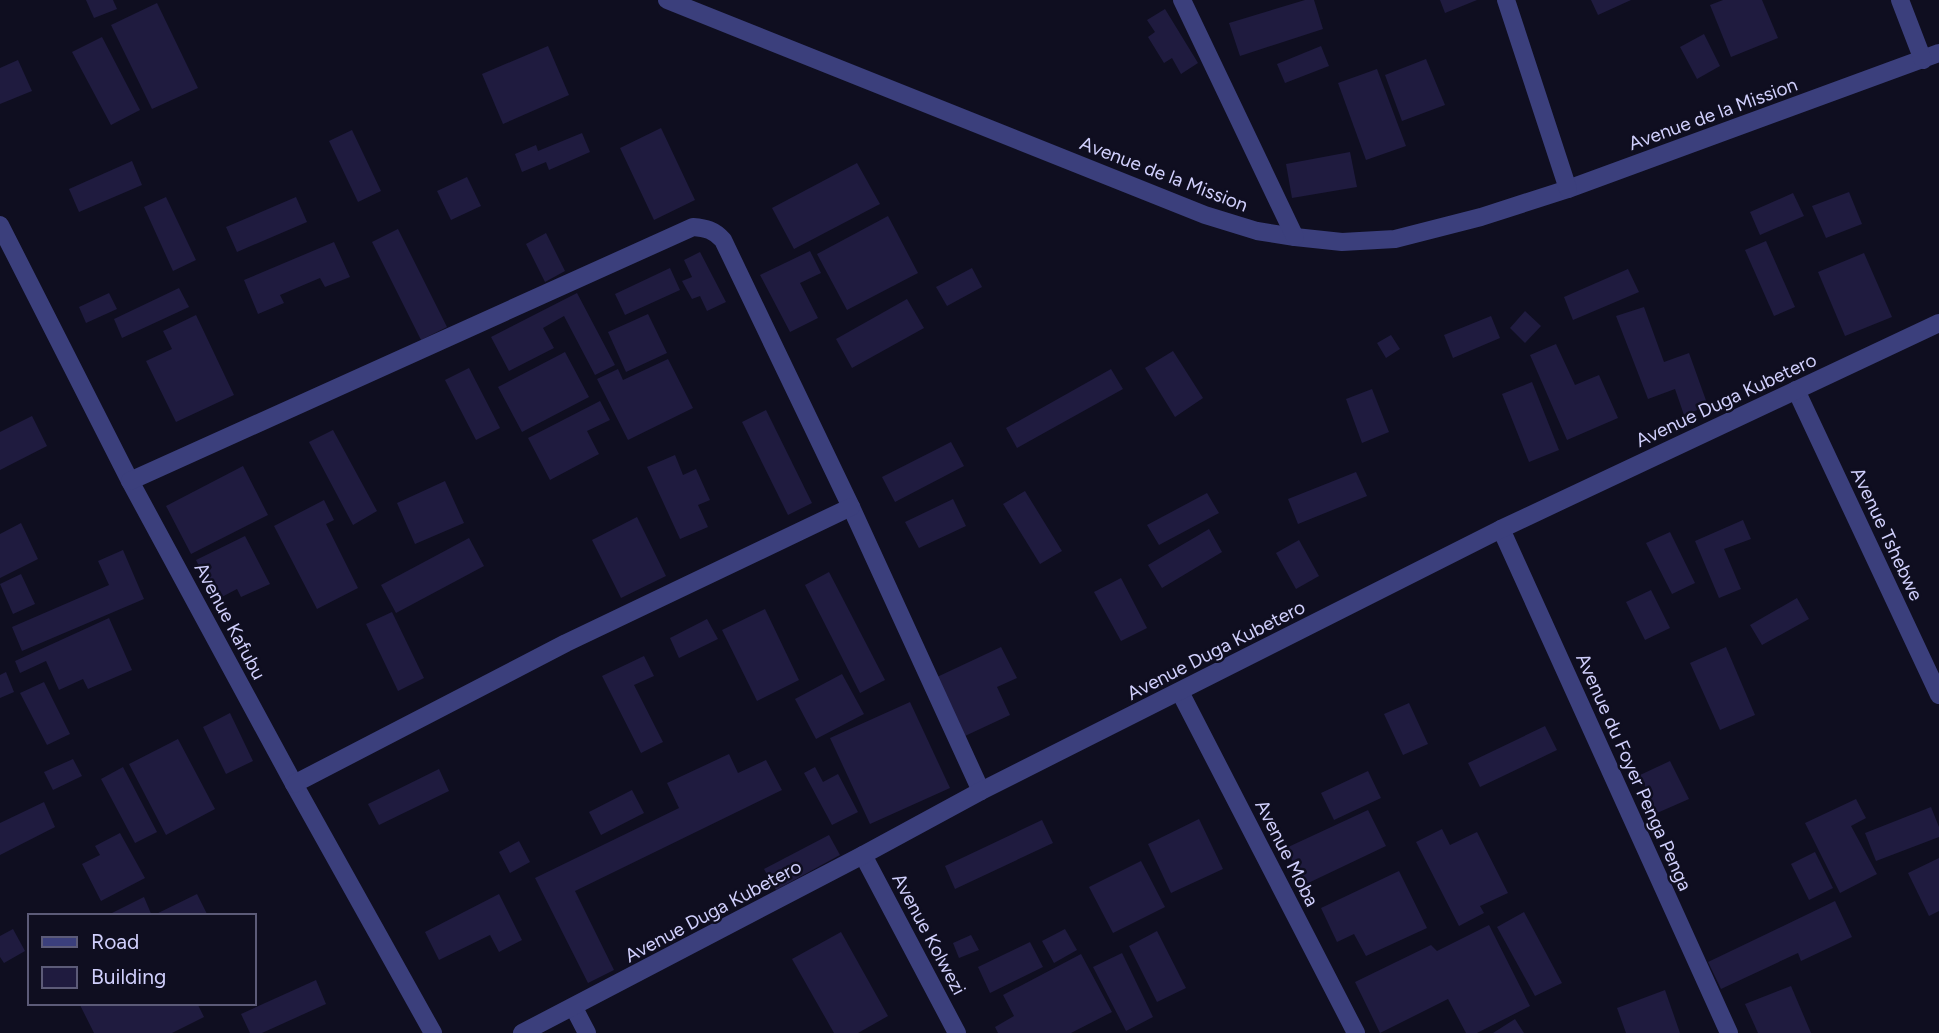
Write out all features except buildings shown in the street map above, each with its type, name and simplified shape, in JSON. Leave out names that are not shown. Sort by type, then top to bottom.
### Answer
[{"type":"street","name":"Avenue de la Mission","points":[[667,0],[1205,215],[1257,231],[1342,242],[1395,239],[1481,217],[1568,189],[1931,57]]},
{"type":"street","points":[[1182,0],[1295,237]]},
{"type":"street","points":[[1506,0],[1568,189]]},
{"type":"street","points":[[1900,0],[1931,57]]},
{"type":"street","name":"Avenue Kafubu","points":[[0,225],[130,481],[433,1033]]},
{"type":"street","points":[[130,481],[693,227],[716,233],[723,240],[851,507],[981,791]]},
{"type":"street","name":"Avenue Duga Kubetero","points":[[522,1033],[981,791],[1501,529],[1939,323]]},
{"type":"street","name":"Avenue Tshebwe","points":[[1796,390],[1939,695]]},
{"type":"street","points":[[294,784],[566,643],[851,507]]},
{"type":"street","name":"Avenue du Foyer Penga Penga","points":[[1501,529],[1729,1033]]},
{"type":"street","name":"Avenue Moba","points":[[1180,692],[1356,1033]]},
{"type":"street","name":"Avenue Kolwezi","points":[[863,855],[957,1033]]},
{"type":"street","points":[[574,1007],[587,1033]]}]
